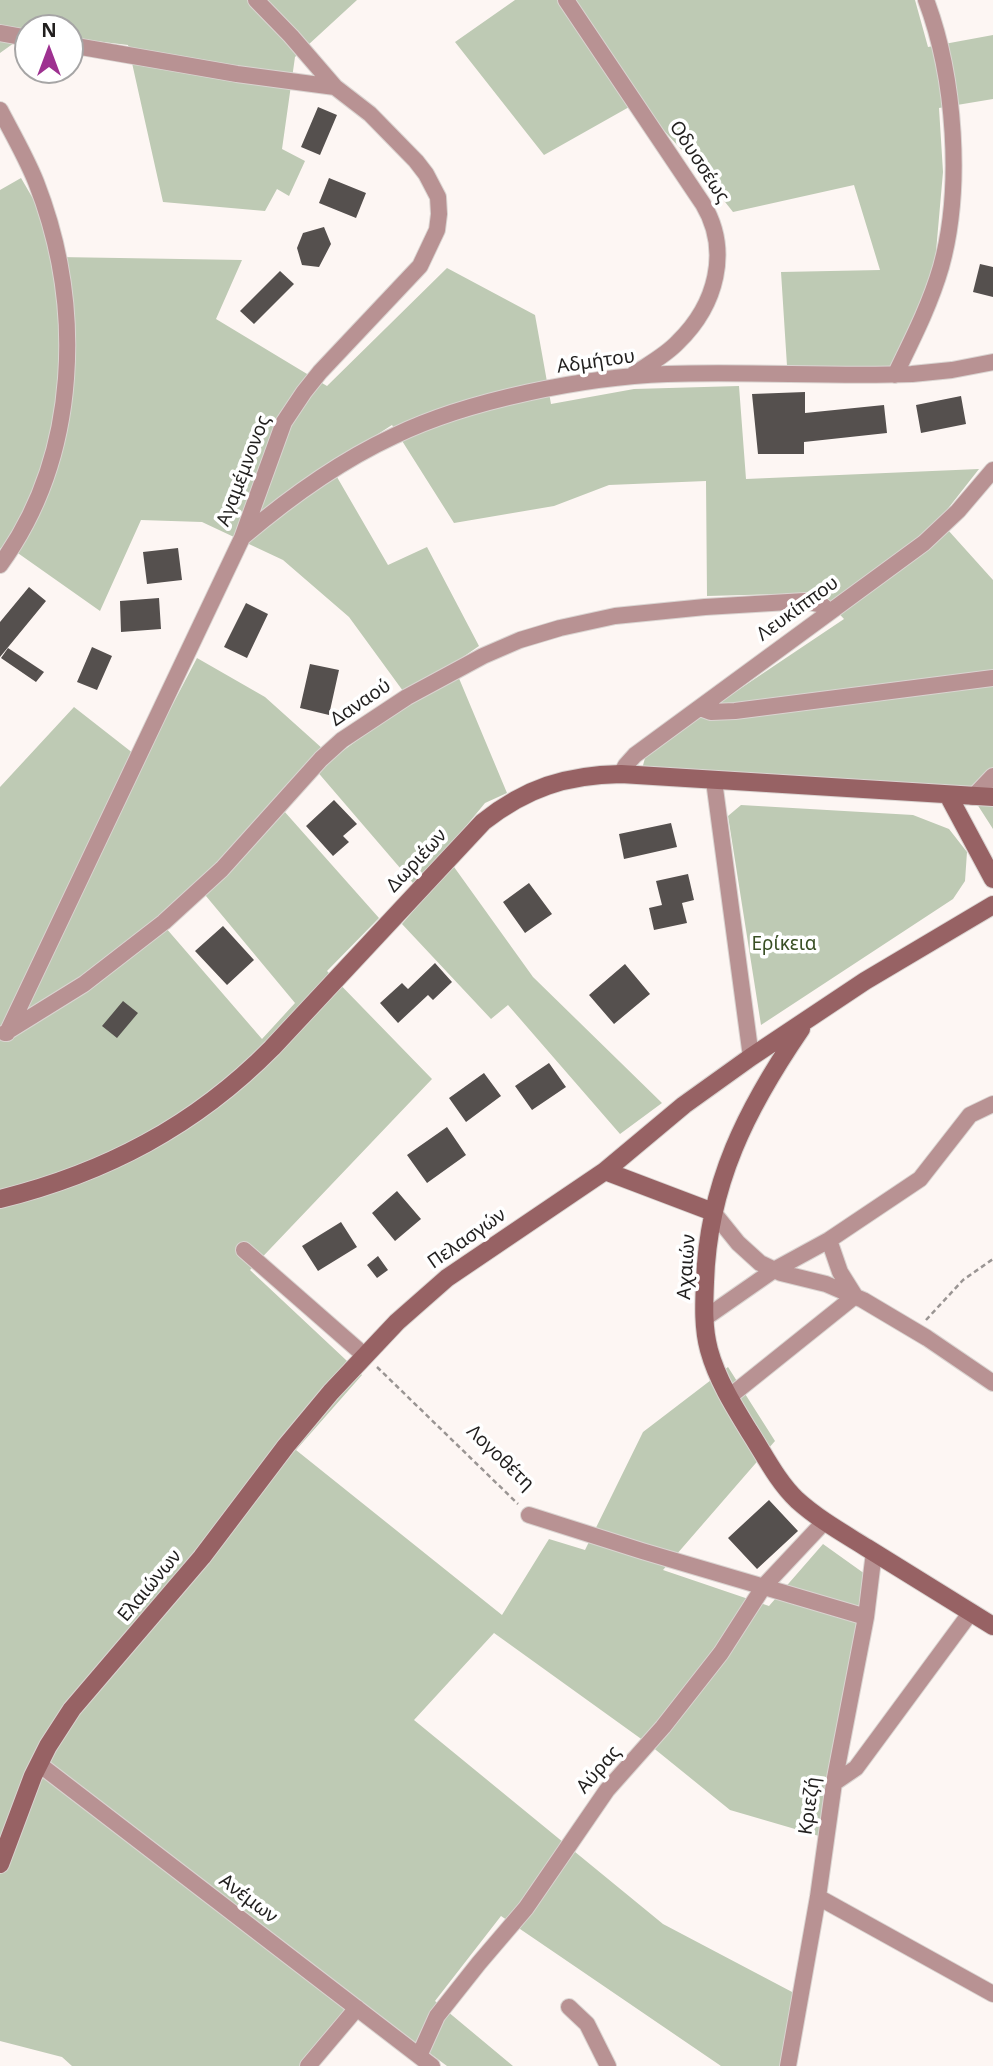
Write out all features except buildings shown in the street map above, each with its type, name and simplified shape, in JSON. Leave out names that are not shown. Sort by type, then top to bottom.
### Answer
[{"type":"main road","name":"Δωριέων","points":[[0,1199],[101,1166],[141,1147],[190,1118],[266,1054],[483,822],[513,800],[541,787],[577,778],[621,774],[993,797]]},
{"type":"main road","points":[[948,795],[993,878]]},
{"type":"main road","name":"Αχαιών","points":[[993,905],[865,981],[807,1020],[762,1088],[726,1165],[713,1212],[705,1268],[705,1318],[713,1364],[729,1397],[780,1481],[798,1501],[825,1521],[993,1626]]},
{"type":"main road","name":"Πελασγών","points":[[364,1355],[447,1278],[605,1171],[684,1105],[807,1020]]},
{"type":"main road","points":[[605,1171],[713,1212]]},
{"type":"main road","name":"Ελαιώνων","points":[[0,1864],[26,1793],[59,1726],[202,1557],[286,1446],[364,1355]]},
{"type":"street","name":"Αγαμέμνονος","points":[[3,1034],[242,538],[280,433],[290,413],[320,372],[420,266],[437,230],[438,197],[416,161],[370,114],[335,87],[256,0]]},
{"type":"street","name":"Οδυσσέως","points":[[566,0],[703,204],[717,240],[718,270],[701,312],[678,342],[629,377]]},
{"type":"street","points":[[895,375],[939,275],[953,192],[953,147],[947,88],[936,32],[926,0]]},
{"type":"street","points":[[84,47],[237,74],[335,87]]},
{"type":"street","points":[[0,110],[44,202],[58,256],[68,338],[64,401],[46,475],[22,531],[0,565]]},
{"type":"street","name":"Αδμήτου","points":[[242,538],[304,487],[369,448],[410,428],[501,400],[629,377],[689,374],[895,375],[943,371],[993,362]]},
{"type":"street","name":"Λευκίππου","points":[[621,774],[635,755],[936,533],[993,470]]},
{"type":"street","name":"Δαναού","points":[[3,1034],[84,985],[164,922],[222,869],[321,758],[342,740],[407,697],[482,656],[520,640],[560,628],[591,620],[640,613],[805,601],[822,605],[830,612]]},
{"type":"street","points":[[700,708],[711,712],[735,711],[993,678]]},
{"type":"street","points":[[973,797],[993,776]]},
{"type":"street","points":[[714,781],[751,1057]]},
{"type":"street","points":[[705,1318],[774,1270],[829,1240],[920,1179],[970,1115],[993,1104]]},
{"type":"street","points":[[713,1212],[746,1252],[760,1263],[855,1296],[916,1331],[993,1383]]},
{"type":"street","points":[[829,1240],[840,1272],[855,1296]]},
{"type":"street","points":[[244,1250],[364,1355]]},
{"type":"street","points":[[729,1397],[855,1296]]},
{"type":"street","name":"Λογοθέτη","points":[[529,1515],[866,1617]]},
{"type":"street","name":"Αύρας","points":[[426,2061],[437,2016],[526,1908],[607,1790],[663,1727],[721,1653],[764,1586],[825,1521]]},
{"type":"street","name":"Κριεζή","points":[[789,2066],[818,1897],[834,1783],[866,1617],[874,1552]]},
{"type":"street","points":[[834,1783],[856,1768],[971,1612]]},
{"type":"street","name":"Ανέμων","points":[[39,1764],[426,2061]]},
{"type":"street","points":[[818,1897],[993,1994]]},
{"type":"street","points":[[569,2007],[587,2024],[608,2066]]},
{"type":"street","points":[[308,2066],[357,2008]]},
{"type":"path","points":[[916,1331],[963,1280],[993,1259]]},
{"type":"path","name":"Λογοθέτη","points":[[364,1355],[529,1515]]},
{"type":"green space","points":[[0,0],[357,0],[295,57],[282,149],[305,161],[289,196],[277,189],[265,211],[163,202],[128,45],[84,40],[84,14],[14,14],[14,43],[0,53]]},
{"type":"green space","points":[[515,0],[915,0],[928,47],[993,35],[993,99],[939,108],[943,172],[935,263],[895,367],[787,366],[781,272],[880,270],[854,185],[733,212],[699,169],[638,102],[544,155],[455,42]]},
{"type":"green space","points":[[21,178],[42,214],[58,257],[242,260],[216,319],[327,386],[447,268],[535,315],[551,404],[634,389],[739,386],[746,479],[979,469],[939,520],[993,580],[993,769],[969,790],[993,799],[993,829],[968,790],[642,769],[645,758],[671,735],[844,619],[820,593],[707,596],[706,481],[609,485],[554,506],[454,523],[392,425],[330,465],[388,565],[427,547],[479,646],[453,664],[507,793],[485,803],[444,853],[533,977],[662,1103],[620,1134],[508,1005],[491,1019],[402,924],[425,897],[309,762],[276,802],[379,918],[327,971],[432,1079],[250,1270],[362,1375],[296,1450],[502,1615],[549,1539],[585,1550],[643,1432],[728,1367],[775,1441],[663,1570],[769,1606],[823,1544],[865,1574],[819,1836],[730,1810],[651,1746],[494,1633],[414,1720],[663,1924],[794,1993],[783,2066],[721,2066],[501,1916],[435,2001],[513,2066],[447,2066],[360,2002],[303,2066],[72,2066],[62,2057],[0,2041],[0,787],[74,707],[143,761],[197,658],[265,697],[333,758],[408,703],[403,691],[349,617],[283,560],[202,522],[141,520],[100,611],[5,544],[0,549],[0,190]],"holes":[[[196,884],[295,1003],[262,1039],[159,920]]]},
{"type":"green space","name":"Ερίκεια","points":[[741,805],[913,815],[949,829],[967,852],[965,881],[953,899],[761,1025],[728,816]]}]
